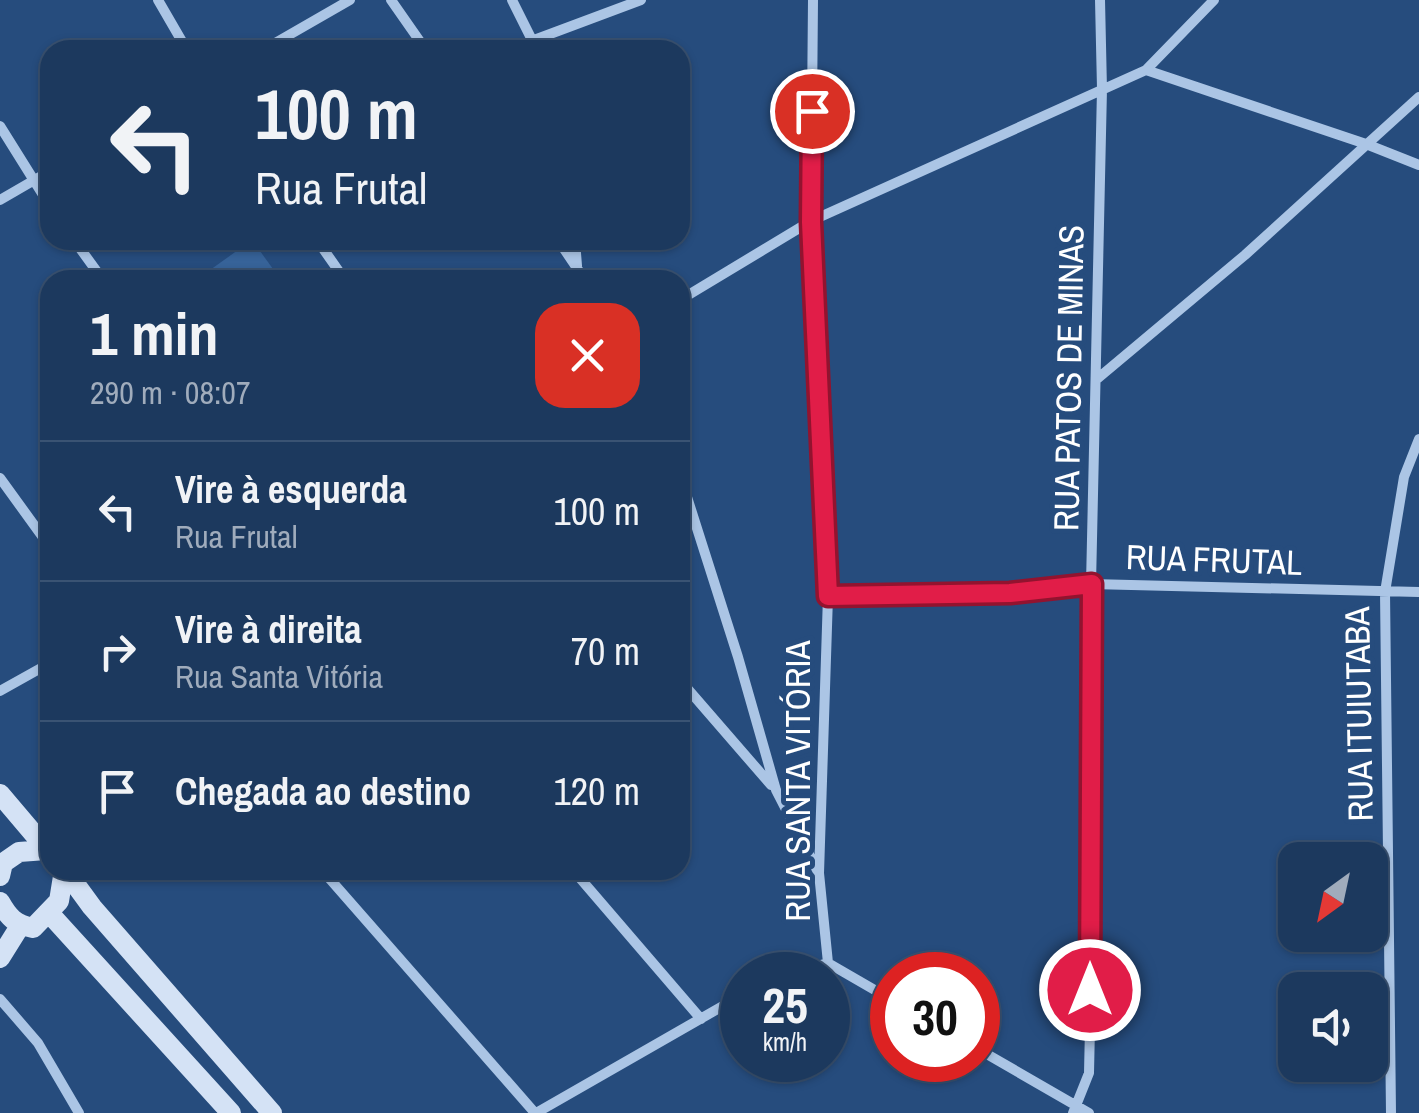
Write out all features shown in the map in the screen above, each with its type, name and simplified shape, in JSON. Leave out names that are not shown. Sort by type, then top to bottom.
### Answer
[{"type":"main road","points":[[0,794],[40,842]]},
{"type":"main road","points":[[1,866],[19,852],[40,852]]},
{"type":"main road","points":[[0,902],[8,918],[33,928],[59,901],[62,880]]},
{"type":"main road","points":[[72,880],[272,1113]]},
{"type":"main road","points":[[50,914],[232,1113]]},
{"type":"main road","points":[[0,958],[20,926]]},
{"type":"street","points":[[158,0],[181,40]]},
{"type":"street","points":[[281,40],[350,0]]},
{"type":"street","points":[[392,0],[419,40]]},
{"type":"street","points":[[512,0],[533,40]]},
{"type":"street","points":[[548,40],[641,0]]},
{"type":"street","name":"RUA SANTA VITÓRIA","points":[[813,0],[811,222],[828,596],[819,873],[827,952]]},
{"type":"street","name":"RUA PATOS DE MINAS","points":[[1080,1111],[1090,1058],[1100,0]]},
{"type":"street","points":[[690,294],[811,222],[1146,70],[1214,0]]},
{"type":"street","points":[[1146,70],[1419,165]]},
{"type":"street","points":[[1097,379],[1245,255],[1419,97]]},
{"type":"street","points":[[0,126],[40,192]]},
{"type":"street","points":[[0,200],[40,177]]},
{"type":"street","points":[[565,250],[579,270]]},
{"type":"street","points":[[576,250],[577,267]]},
{"type":"street","name":"RUA ITUIUTABA","points":[[1392,1113],[1385,592],[1404,477],[1419,439]]},
{"type":"street","points":[[0,478],[40,533]]},
{"type":"street","points":[[690,506],[776,790],[819,873]]},
{"type":"street","name":"RUA FRUTAL","points":[[828,596],[1010,593],[1092,584],[1419,592]]},
{"type":"street","points":[[0,692],[40,669]]},
{"type":"street","points":[[690,691],[776,790]]},
{"type":"street","points":[[331,880],[536,1113],[720,1008]]},
{"type":"street","points":[[582,880],[702,1019]]},
{"type":"street","points":[[0,999],[45,1053],[78,1113]]},
{"type":"street","points":[[1000,1062],[1080,1111]]},
{"type":"building","points":[[238,250],[259,250],[274,270],[210,270]]},
{"type":"route","points":[[812,111],[811,222],[828,596],[1010,593],[1092,584],[1090,990]]}]
